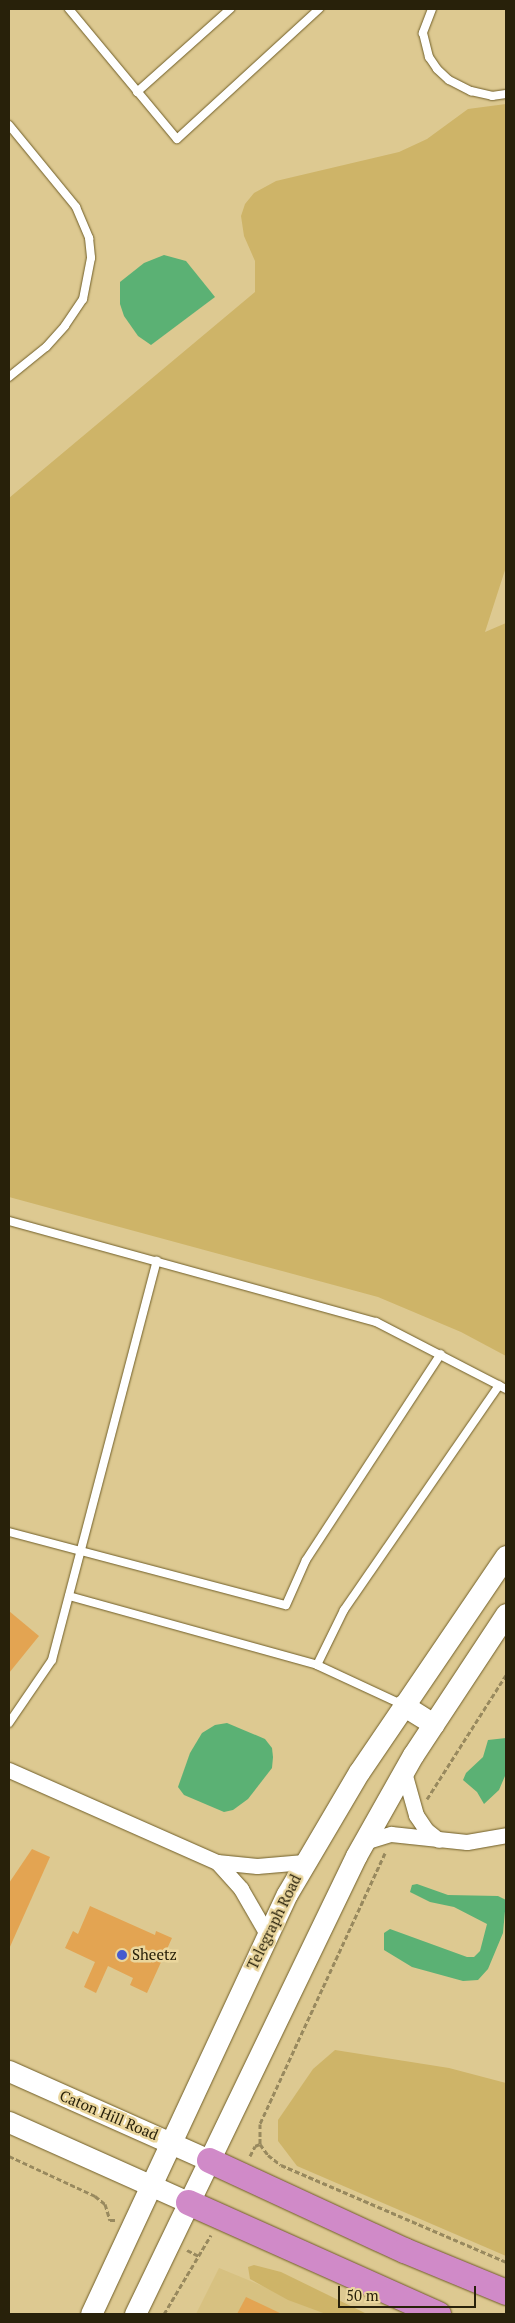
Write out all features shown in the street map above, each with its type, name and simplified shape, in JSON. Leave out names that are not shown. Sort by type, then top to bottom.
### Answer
[{"type":"highway","points":[[209,2160],[404,2250],[506,2292]]},
{"type":"highway","points":[[188,2202],[438,2314]]},
{"type":"main road","name":"Telegraph Road","points":[[90,2314],[267,1934],[304,1862],[403,1705],[506,1556]]},
{"type":"main road","points":[[135,2314],[364,1842],[404,1772],[506,1614]]},
{"type":"main road","points":[[403,1705],[434,1724]]},
{"type":"main road","name":"Caton Hill Road","points":[[9,2071],[209,2160]]},
{"type":"main road","points":[[9,2122],[188,2202]]},
{"type":"street","points":[[9,1770],[217,1862],[257,1866],[304,1862]]},
{"type":"street","points":[[404,1772],[416,1815],[426,1830],[439,1840]]},
{"type":"street","points":[[364,1842],[391,1834],[467,1842],[506,1835]]},
{"type":"street","points":[[217,1862],[241,1889],[267,1934]]},
{"type":"lane","points":[[69,9],[177,139],[320,9]]},
{"type":"lane","points":[[137,92],[230,9]]},
{"type":"lane","points":[[432,9],[423,33],[429,57],[438,69],[450,80],[472,91],[492,96],[506,94]]},
{"type":"lane","points":[[9,125],[76,207],[89,238],[91,258],[83,299],[65,326],[46,347],[9,377]]},
{"type":"lane","points":[[9,1221],[376,1322],[442,1354],[503,1387],[344,1610],[317,1664]]},
{"type":"lane","points":[[9,1723],[52,1660],[157,1261]]},
{"type":"lane","points":[[9,1532],[286,1605],[306,1560],[442,1354]]},
{"type":"lane","points":[[69,1596],[317,1664],[403,1705]]},
{"type":"path","points":[[422,1807],[506,1675]]},
{"type":"path","points":[[389,1844],[260,2124],[260,2144],[268,2155],[281,2165],[506,2262]]},
{"type":"path","points":[[255,2146],[260,2144]]},
{"type":"path","points":[[9,2156],[96,2196],[108,2209],[110,2220]]},
{"type":"path","points":[[164,2314],[210,2236]]},
{"type":"path","points":[[188,2250],[199,2256]]},
{"type":"shaded area","points":[[506,104],[506,567],[485,632],[506,623],[506,1356],[461,1332],[378,1297],[9,1197],[9,498],[255,292],[255,261],[244,236],[241,216],[245,204],[254,193],[276,181],[399,152],[427,139],[468,109]]},
{"type":"shaded area","points":[[164,255],[186,261],[215,297],[151,345],[138,336],[124,316],[120,304],[120,282],[144,263]]},
{"type":"shaded area","points":[[227,1723],[265,1739],[272,1748],[273,1757],[272,1768],[248,1799],[233,1810],[224,1812],[184,1795],[178,1787],[190,1753],[202,1733],[215,1725]]},
{"type":"shaded area","points":[[506,1738],[505,1776],[499,1790],[484,1804],[477,1792],[463,1780],[466,1773],[483,1757],[488,1740]]},
{"type":"shaded area","points":[[417,1884],[448,1895],[498,1896],[506,1900],[503,1933],[488,1969],[478,1980],[463,1981],[412,1967],[384,1950],[384,1933],[390,1929],[467,1957],[474,1957],[480,1951],[487,1924],[454,1907],[430,1902],[410,1892],[412,1885]]},
{"type":"shaded area","points":[[335,2050],[449,2068],[506,2083],[506,2256],[297,2166],[278,2141],[278,2120],[313,2069]]},
{"type":"shaded area","points":[[254,2265],[281,2272],[367,2314],[326,2314],[288,2300],[250,2279],[248,2267]]},
{"type":"shaded area","points":[[219,2268],[330,2314],[196,2314]]},
{"type":"building","points":[[9,1611],[39,1636],[9,1673]]},
{"type":"building","points":[[32,1849],[50,1857],[9,1949],[9,1883]]},
{"type":"building","name":"Sheetz","points":[[90,1906],[155,1935],[156,1931],[172,1938],[147,1993],[130,1985],[133,1978],[108,1966],[96,1993],[84,1987],[95,1962],[65,1948],[73,1931],[78,1934]]},
{"type":"building","points":[[246,2297],[282,2314],[237,2314]]},
{"type":"place","name":"Sheetz","points":[[122,1955]]}]
